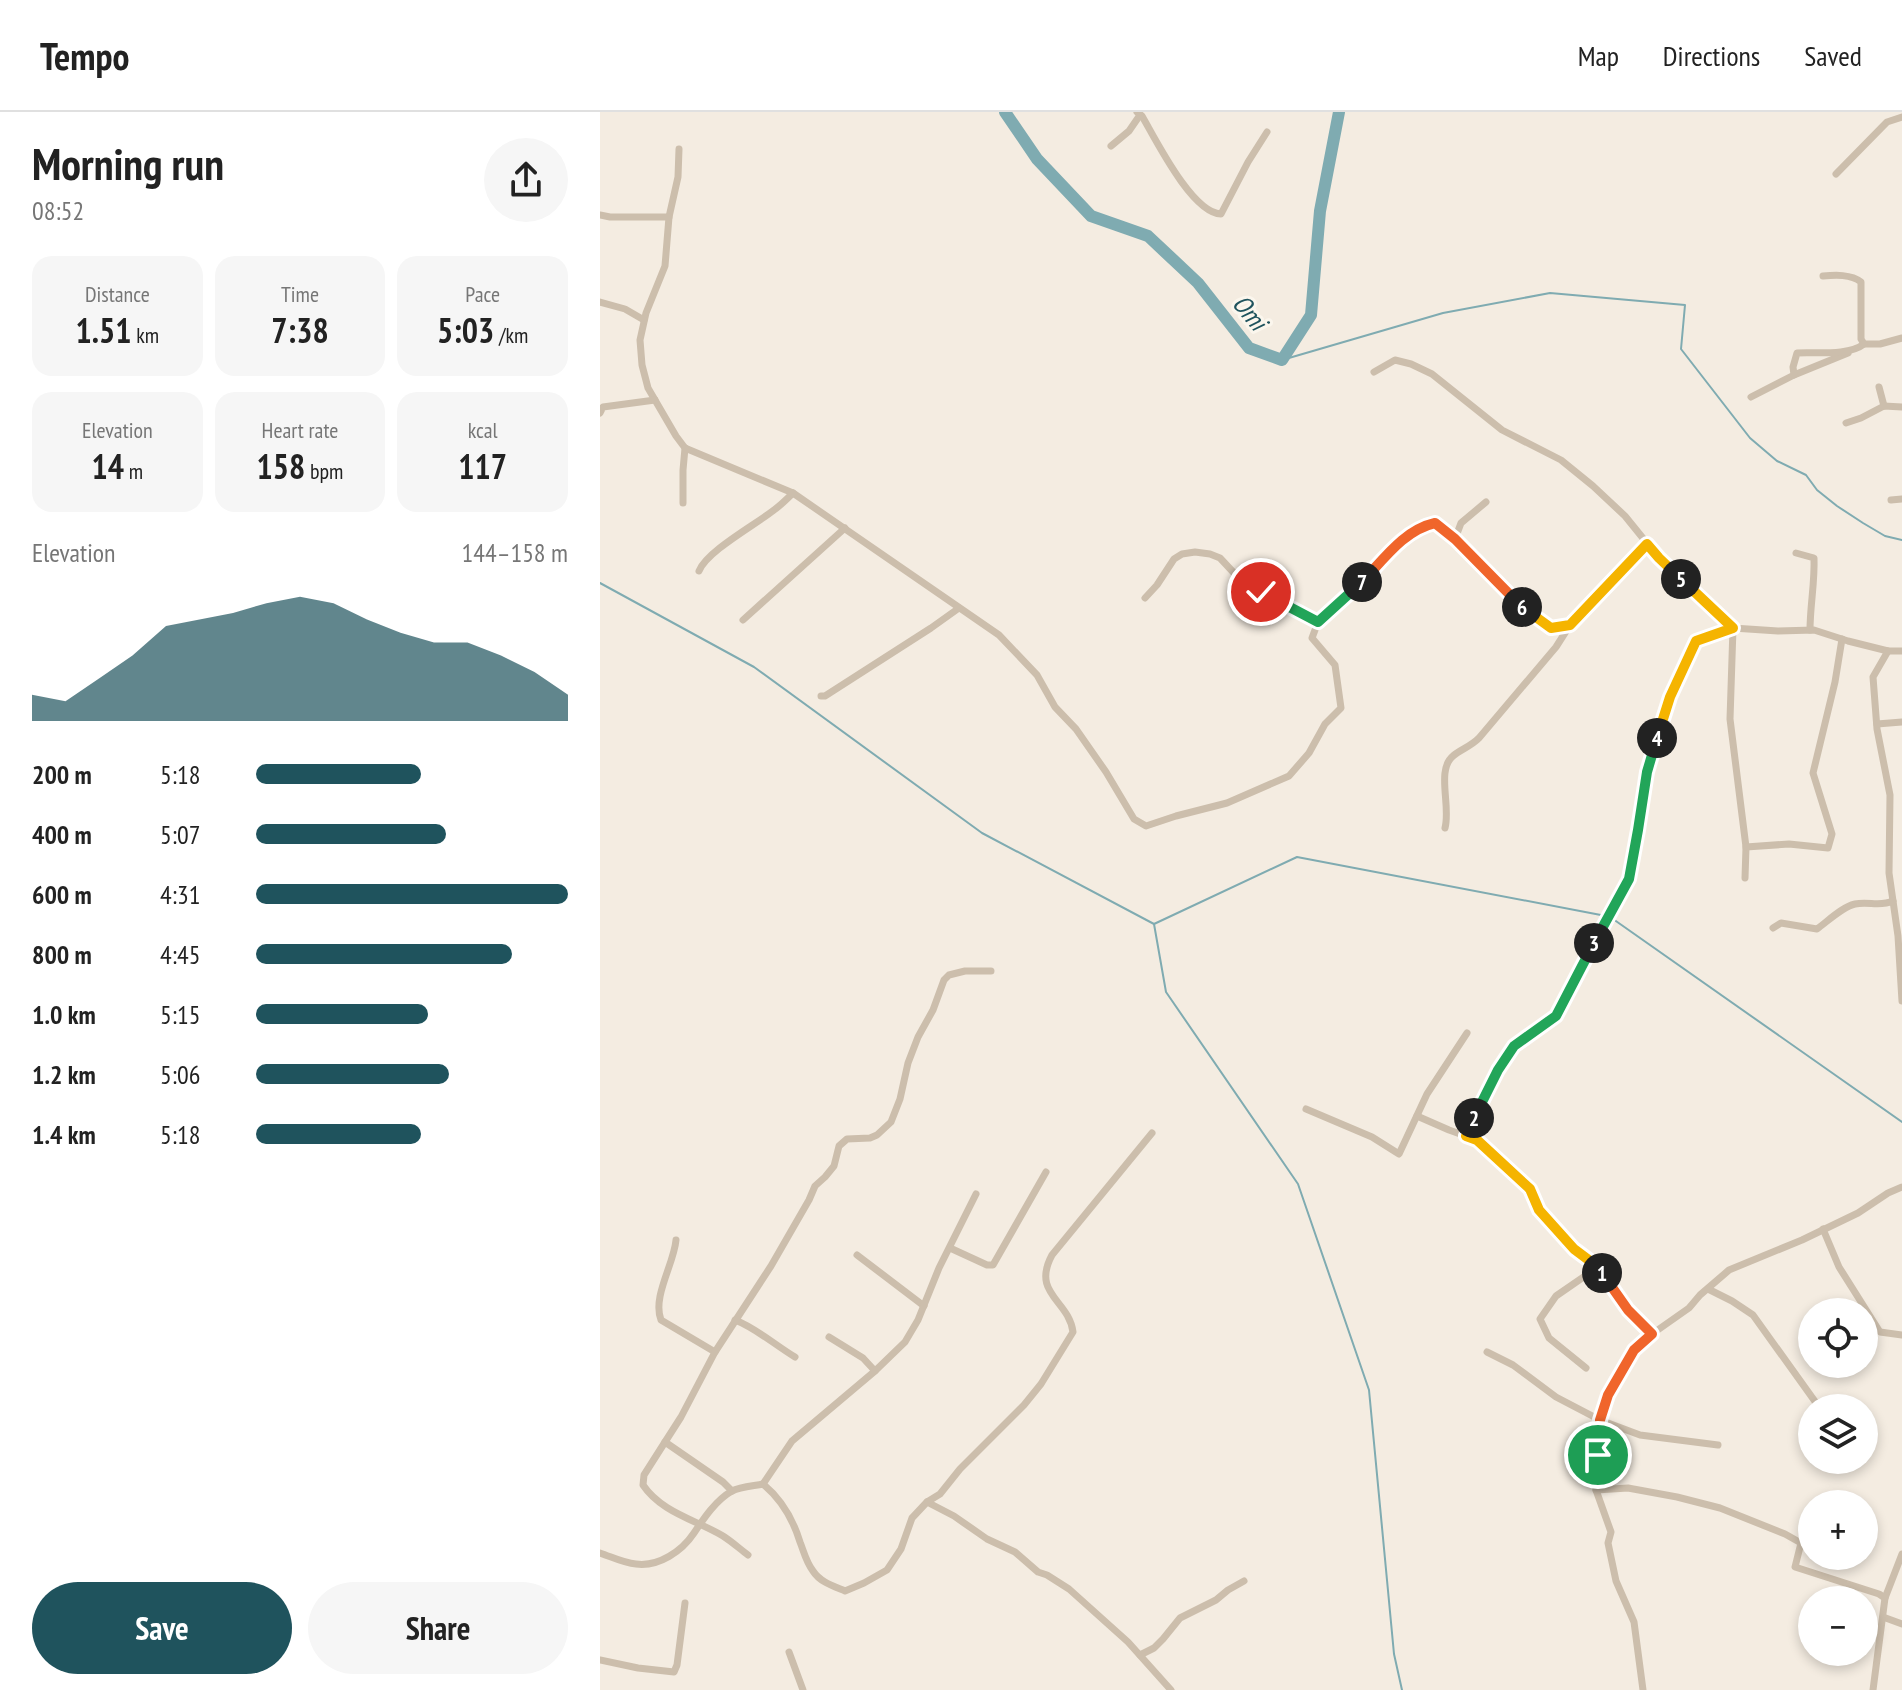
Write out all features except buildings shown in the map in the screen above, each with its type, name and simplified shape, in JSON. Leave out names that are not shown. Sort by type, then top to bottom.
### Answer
[{"type":"street","points":[[1139,113],[1177,178],[1214,213],[1221,214],[1267,132]]},
{"type":"street","points":[[1111,146],[1129,131],[1139,113]]},
{"type":"street","points":[[1836,174],[1887,122],[1902,117]]},
{"type":"street","points":[[679,149],[665,266],[644,320],[640,340],[648,388],[685,448],[793,493],[999,635],[1037,675],[1055,707],[1076,729],[1106,772],[1134,819],[1146,826],[1227,803],[1289,776],[1309,753],[1325,724],[1341,708],[1335,665],[1312,638],[1318,622],[1404,538],[1422,526],[1435,523],[1455,539],[1528,613],[1551,628],[1570,625]]},
{"type":"street","points":[[600,215],[669,217]]},
{"type":"street","points":[[1823,276],[1840,275],[1861,282],[1861,347]]},
{"type":"street","points":[[600,302],[625,309],[644,320]]},
{"type":"street","points":[[1794,375],[1797,353],[1814,354],[1902,338]]},
{"type":"street","points":[[1751,397],[1765,388],[1861,347]]},
{"type":"street","points":[[1374,372],[1395,360],[1411,364],[1432,374],[1502,430],[1561,460],[1625,516],[1659,558],[1733,628],[1730,719],[1746,847],[1745,878]]},
{"type":"street","points":[[1879,387],[1884,406]]},
{"type":"street","points":[[600,413],[603,407],[655,400]]},
{"type":"street","points":[[1846,423],[1884,406],[1902,407]]},
{"type":"street","points":[[683,503],[685,448]]},
{"type":"street","points":[[699,571],[702,562],[793,493]]},
{"type":"street","points":[[1891,500],[1902,499]]},
{"type":"street","points":[[1455,539],[1461,523],[1486,502]]},
{"type":"street","points":[[743,620],[845,528]]},
{"type":"street","points":[[1445,828],[1448,811],[1444,770],[1451,757],[1479,738],[1556,647],[1570,625],[1647,544]]},
{"type":"street","points":[[1145,598],[1174,559],[1195,552],[1210,554],[1220,558],[1234,573],[1261,592],[1318,622]]},
{"type":"street","points":[[1796,553],[1814,558],[1810,630]]},
{"type":"street","points":[[821,696],[857,677],[959,608]]},
{"type":"street","points":[[1466,1136],[1498,1070],[1514,1046],[1556,1016],[1629,879],[1647,772],[1670,697],[1696,641],[1733,628],[1810,630],[1888,651],[1902,651]]},
{"type":"street","points":[[1746,847],[1789,844],[1828,848],[1832,834],[1813,773],[1842,639]]},
{"type":"street","points":[[1888,651],[1873,677],[1877,724],[1890,801],[1889,873],[1898,936],[1902,1001]]},
{"type":"street","points":[[1877,724],[1902,722]]},
{"type":"street","points":[[1890,801],[1902,799]]},
{"type":"street","points":[[1773,928],[1781,923],[1817,929],[1852,904],[1883,905],[1893,901]]},
{"type":"street","points":[[748,1555],[724,1537],[668,1509],[643,1485],[644,1475],[681,1417],[715,1352],[771,1266],[815,1186],[834,1166],[839,1146],[847,1139],[877,1135],[891,1122],[908,1063],[944,980],[949,975],[965,971],[991,971]]},
{"type":"street","points":[[1306,1109],[1372,1137],[1399,1154],[1427,1094],[1467,1033]]},
{"type":"street","points":[[1417,1116],[1477,1140],[1530,1189],[1539,1210],[1574,1249],[1598,1267],[1628,1310],[1652,1334]]},
{"type":"street","points":[[763,1484],[787,1511],[814,1573],[829,1585],[845,1591],[887,1570],[901,1549],[912,1518],[940,1494],[960,1469],[1024,1405],[1041,1384],[1073,1332],[1070,1320],[1047,1286],[1047,1265],[1152,1133]]},
{"type":"street","points":[[950,1248],[993,1265],[1046,1172]]},
{"type":"street","points":[[1643,1690],[1634,1622],[1616,1581],[1608,1543],[1611,1532],[1596,1490],[1600,1420],[1608,1395],[1634,1350],[1689,1308],[1729,1270],[1802,1240],[1902,1187]]},
{"type":"street","points":[[600,1553],[618,1560],[648,1564],[678,1552],[714,1506],[732,1491],[763,1484],[792,1441],[905,1342],[976,1194]]},
{"type":"street","points":[[1823,1229],[1839,1267],[1880,1332],[1902,1335]]},
{"type":"street","points":[[676,1240],[675,1255],[661,1291],[659,1316],[715,1352]]},
{"type":"street","points":[[857,1255],[924,1306]]},
{"type":"street","points":[[1586,1368],[1549,1338],[1540,1319],[1556,1296],[1598,1267]]},
{"type":"street","points":[[1708,1289],[1753,1315],[1810,1394]]},
{"type":"street","points":[[735,1320],[750,1326],[795,1357]]},
{"type":"street","points":[[829,1337],[863,1358],[875,1371]]},
{"type":"street","points":[[1487,1352],[1513,1365],[1556,1397],[1600,1420],[1640,1435],[1718,1445]]},
{"type":"street","points":[[665,1442],[732,1491]]},
{"type":"street","points":[[1596,1490],[1628,1488],[1720,1508],[1801,1543],[1795,1567],[1885,1598]]},
{"type":"street","points":[[927,1502],[987,1539],[1015,1552],[1038,1572],[1069,1589],[1140,1655],[1171,1690]]},
{"type":"street","points":[[1873,1690],[1885,1598],[1902,1554]]},
{"type":"street","points":[[1140,1655],[1154,1648],[1180,1618],[1216,1600],[1244,1581]]},
{"type":"street","points":[[600,1660],[674,1672],[685,1603]]},
{"type":"street","points":[[1883,1617],[1902,1624]]},
{"type":"street","points":[[789,1652],[803,1690]]},
{"type":"waterway","name":"Omi","points":[[1005,112],[1037,159],[1091,216],[1148,236],[1198,283],[1249,348],[1282,360],[1311,315],[1320,211],[1339,112]]},
{"type":"waterway","points":[[1282,360],[1443,313],[1550,293],[1685,305],[1681,349],[1750,438],[1777,461],[1806,475],[1817,490],[1837,506],[1885,536],[1902,540]]},
{"type":"waterway","points":[[600,583],[754,667],[982,833],[1154,924],[1297,857],[1606,916]]},
{"type":"waterway","points":[[1613,919],[1902,1122]]},
{"type":"waterway","points":[[1154,924],[1166,992],[1298,1184],[1369,1390],[1394,1654],[1402,1690]]},
{"type":"route","points":[[1261,592],[1318,622],[1404,538],[1422,526],[1435,523],[1455,539],[1528,613],[1551,628],[1570,625],[1647,544],[1733,628],[1696,641],[1670,697],[1647,772],[1629,879],[1556,1016],[1514,1046],[1498,1070],[1466,1136],[1477,1140],[1530,1189],[1539,1210],[1574,1249],[1598,1267],[1628,1310],[1652,1334],[1634,1350],[1608,1395],[1600,1420],[1598,1455]]}]
